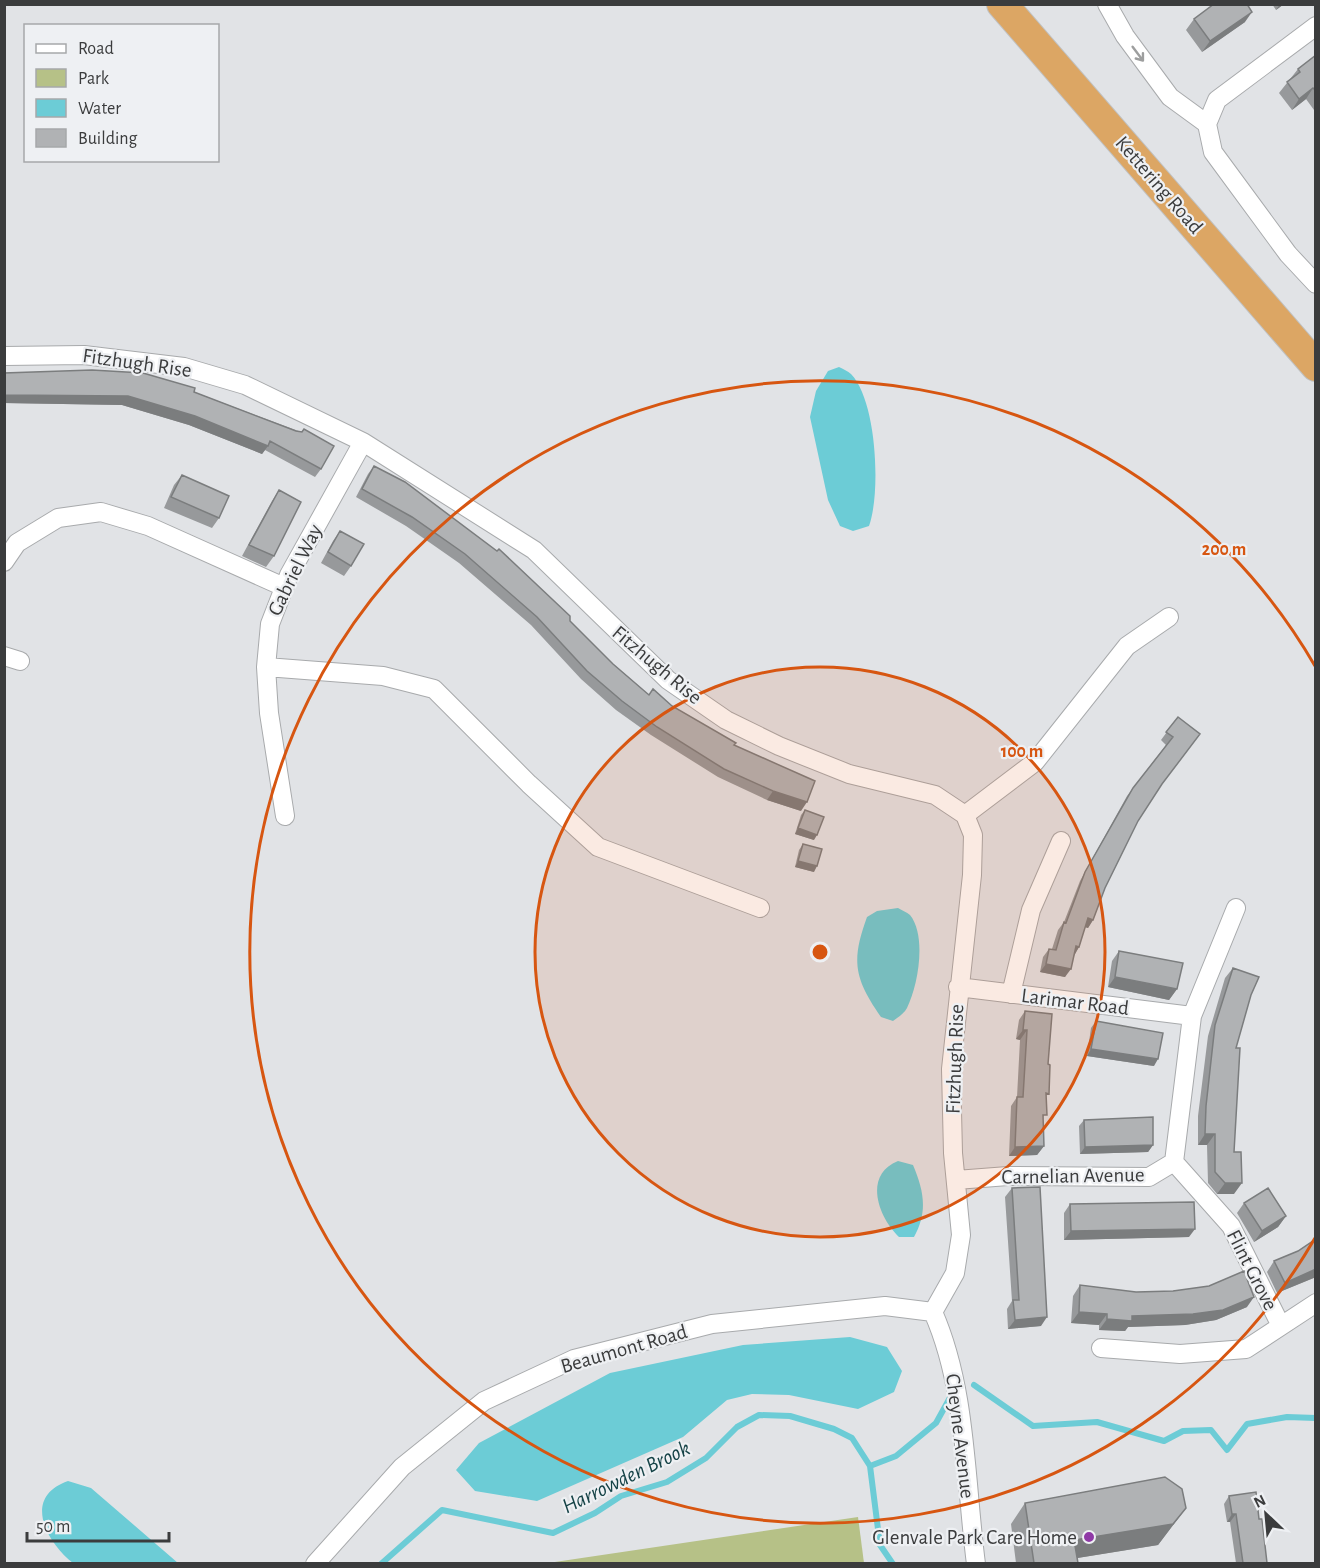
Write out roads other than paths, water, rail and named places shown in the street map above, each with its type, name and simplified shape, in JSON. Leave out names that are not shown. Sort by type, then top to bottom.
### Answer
[{"type":"highway","name":"Kettering Road","points":[[1002,4],[1316,366]]},
{"type":"street","points":[[1107,4],[1125,36],[1170,97],[1207,124]]},
{"type":"street","points":[[1316,26],[1217,100],[1207,124],[1213,153],[1288,254],[1316,284]]},
{"type":"street","name":"Fitzhugh Rise","points":[[4,356],[84,355],[184,367],[245,385],[363,442],[534,549],[668,680],[726,720],[779,746],[849,774],[935,795],[965,815],[973,835],[972,875],[958,987],[951,1069],[961,1235],[955,1273],[933,1312]]},
{"type":"street","name":"Gabriel Way","points":[[285,816],[269,713],[266,667],[270,624],[284,587],[363,442]]},
{"type":"street","points":[[4,562],[17,543],[58,518],[101,512],[148,526],[284,587]]},
{"type":"street","points":[[965,815],[1035,762],[1127,646],[1169,617]]},
{"type":"street","points":[[266,667],[383,676],[434,689],[529,784],[598,847],[760,908]]},
{"type":"street","points":[[1011,994],[1030,910],[1061,841]]},
{"type":"street","name":"Carnelian Avenue","points":[[956,1180],[1008,1176],[1149,1177],[1174,1162],[1192,1016],[1236,908]]},
{"type":"street","name":"Larimar Road","points":[[958,987],[1192,1016]]},
{"type":"street","name":"Flint Grove","points":[[1174,1162],[1231,1226],[1281,1326]]},
{"type":"street","points":[[1101,1348],[1180,1354],[1246,1349],[1316,1303]]},
{"type":"street","name":"Beaumont Road","points":[[315,1563],[402,1467],[484,1401],[574,1359],[712,1324],[885,1306],[933,1312]]},
{"type":"street","name":"Cheyne Avenue","points":[[933,1312],[946,1341],[954,1382],[976,1563]]},
{"type":"water","points":[[839,367],[851,374],[860,387],[871,425],[874,448],[873,511],[869,526],[853,531],[840,526],[828,500],[810,417],[816,391],[828,371]]},
{"type":"water","points":[[898,908],[910,915],[915,924],[918,935],[919,961],[911,999],[903,1014],[893,1021],[881,1017],[865,991],[860,980],[857,958],[867,917],[877,911]]},
{"type":"water","points":[[898,1161],[913,1165],[922,1193],[923,1210],[914,1237],[899,1237],[891,1229],[880,1208],[877,1186],[880,1176],[887,1167]]},
{"type":"water","points":[[850,1337],[887,1347],[902,1371],[894,1392],[858,1409],[789,1395],[752,1394],[727,1400],[683,1437],[537,1501],[475,1491],[456,1470],[479,1443],[610,1373],[743,1345]]},
{"type":"water","points":[[68,1481],[91,1488],[178,1563],[73,1563],[54,1544],[47,1532],[42,1508],[54,1488]]},
{"type":"waterway","name":"Harrowden Brook","points":[[974,1385],[1033,1426],[1097,1422],[1164,1441],[1183,1431],[1211,1430],[1227,1450],[1247,1424],[1287,1417],[1316,1418]]},
{"type":"waterway","name":"Harrowden Brook","points":[[870,1466],[896,1456],[936,1423],[952,1394]]},
{"type":"waterway","name":"Harrowden Brook","points":[[381,1564],[442,1510],[553,1533],[595,1513],[621,1496],[667,1482],[706,1458],[737,1427],[759,1415],[790,1416],[834,1429],[852,1438],[870,1466],[880,1545],[893,1564]]},
{"type":"place","name":"Glenvale Park Care Home","points":[[1089,1537]]}]
